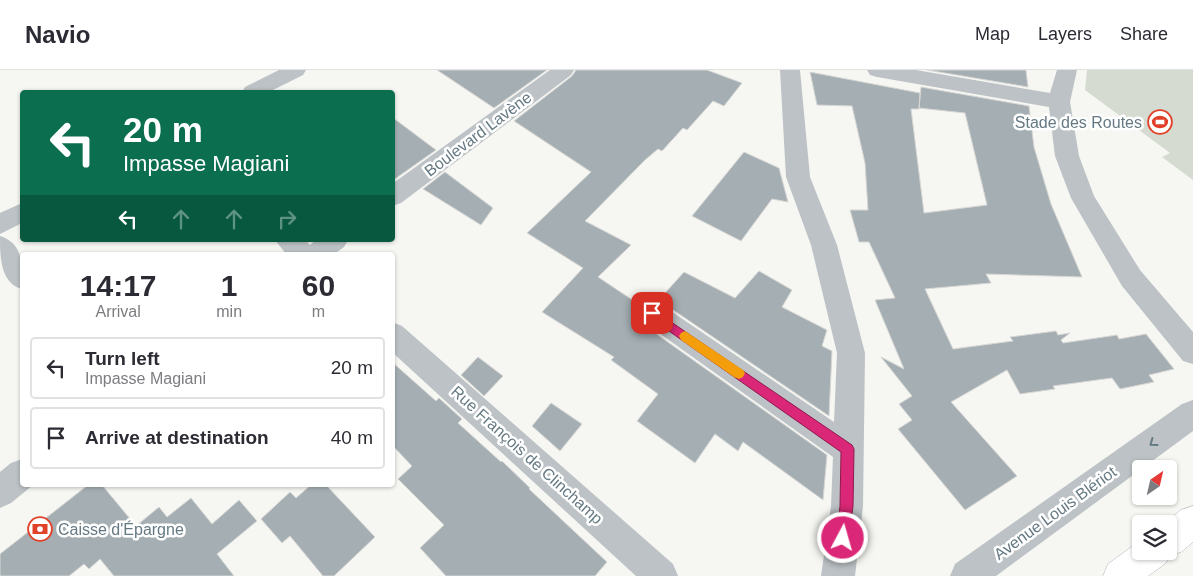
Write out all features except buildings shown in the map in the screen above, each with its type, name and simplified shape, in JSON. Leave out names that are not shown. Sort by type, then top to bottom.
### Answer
[{"type":"main road","points":[[1177,534],[1193,522]]},
{"type":"main road","points":[[1120,576],[1142,560]]},
{"type":"street","points":[[257,90],[296,70]]},
{"type":"street","name":"Boulevard Lavène","points":[[395,195],[564,70]]},
{"type":"street","points":[[790,70],[798,177],[824,245],[851,353],[847,506],[838,576]]},
{"type":"street","points":[[877,70],[1059,102]]},
{"type":"street","points":[[1066,70],[1059,102],[1068,156],[1084,198],[1131,278],[1193,352]]},
{"type":"street","points":[[0,224],[20,213]]},
{"type":"street","points":[[290,242],[301,252]]},
{"type":"street","points":[[318,252],[332,242]]},
{"type":"street","points":[[0,246],[20,275]]},
{"type":"street","points":[[652,313],[847,449]]},
{"type":"street","name":"Rue François de Clinchamp","points":[[395,337],[661,576]]},
{"type":"street","name":"Avenue Louis Blériot","points":[[967,576],[1193,414]]},
{"type":"street","points":[[0,492],[20,476]]},
{"type":"shaded area","name":"Stade des Routes","points":[[1087,70],[1193,70],[1193,180],[1162,157],[1170,153],[1085,90]]},
{"type":"slow traffic","points":[[685,336],[739,373]]},
{"type":"place","name":"Stade des Routes","points":[[1160,122]]},
{"type":"place","name":"Caisse d'Épargne","points":[[40,529]]},
{"type":"route","points":[[652,313],[847,449],[847,506],[843,538]]}]
